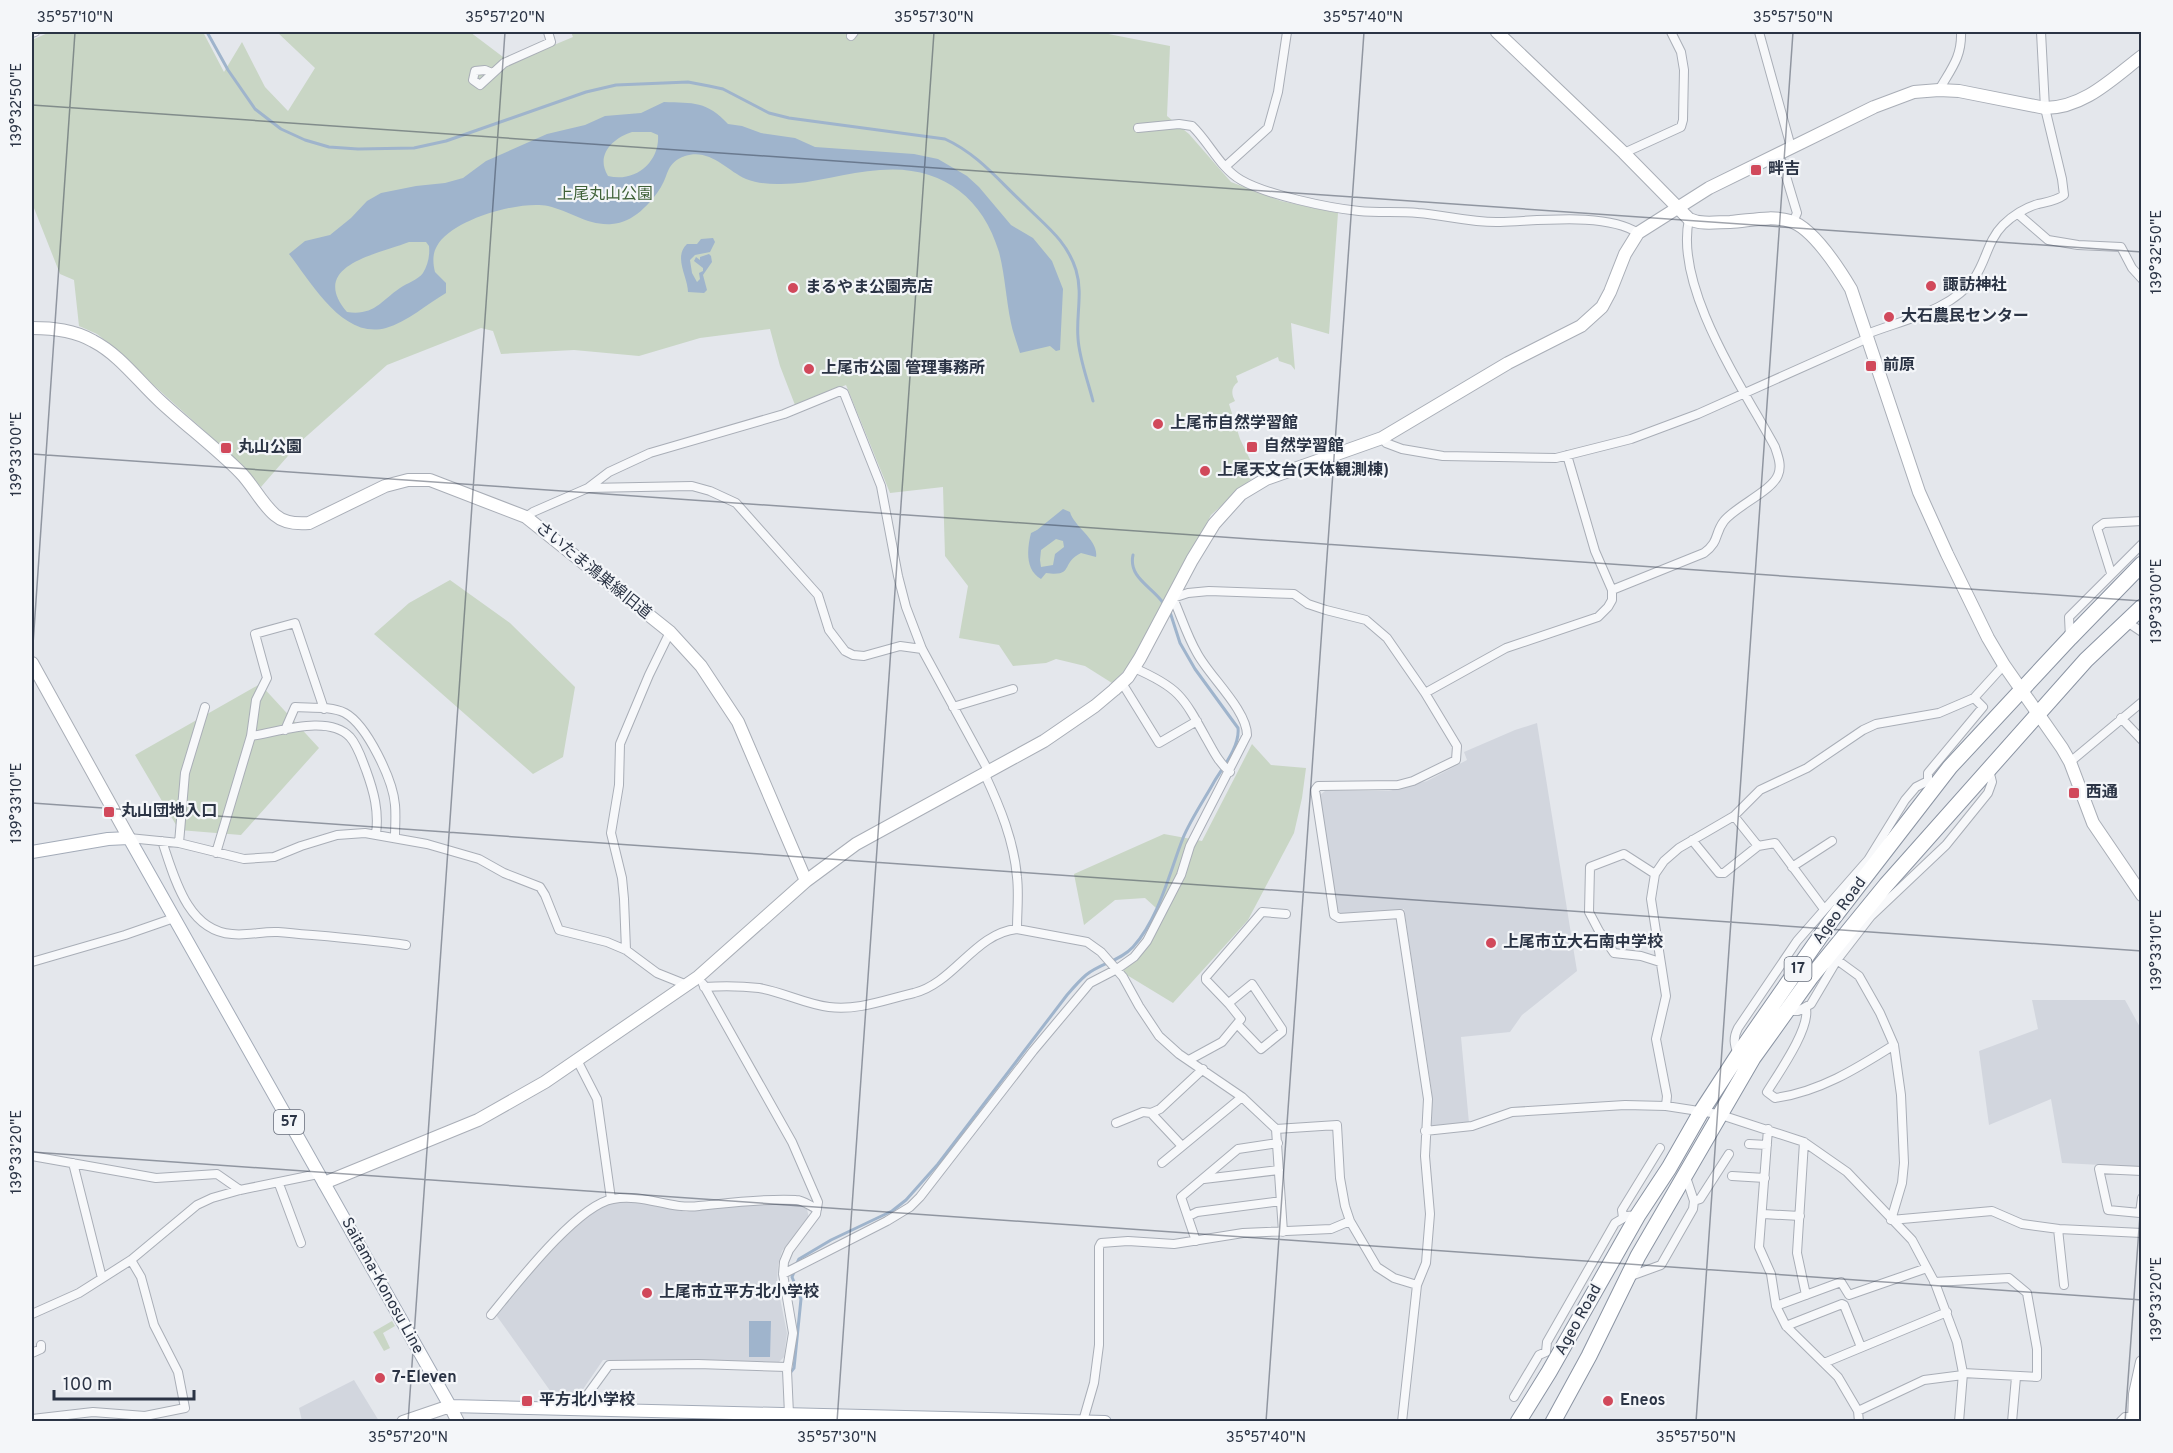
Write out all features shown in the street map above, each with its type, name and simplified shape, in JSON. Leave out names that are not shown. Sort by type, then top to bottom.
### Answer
[{"type":"highway","name":"Ageo Road","points":[[1518,1422],[1549,1372],[1630,1217],[1669,1168],[1701,1112],[1738,1055],[1831,921],[1932,782],[1950,767],[2142,564]]},
{"type":"highway","name":"Ageo Road","points":[[1552,1422],[1589,1356],[1626,1278],[1718,1114],[1753,1058],[1811,977],[1886,885],[2086,660],[2137,628],[2142,608]]},
{"type":"street","points":[[492,73],[504,63],[551,42],[548,32]]},
{"type":"street","points":[[1226,166],[1268,128],[1278,92],[1287,32]]},
{"type":"street","points":[[1497,32],[1624,153],[1689,219],[1704,223],[1773,219],[1793,222],[1810,236],[1844,278],[1851,289],[1919,492],[1962,585],[2004,665],[2070,762],[2093,823],[2142,895]]},
{"type":"street","points":[[1624,153],[1681,127],[1684,70],[1681,52],[1671,32]]},
{"type":"street","points":[[1759,32],[1791,147]]},
{"type":"street","points":[[1939,90],[1959,55],[1962,46],[1961,32]]},
{"type":"street","points":[[1382,438],[1386,443],[1402,449],[1443,456],[1548,459],[1568,455],[1651,432],[1698,414],[1867,336],[1932,310],[1966,288],[1982,266],[1991,241],[2002,225],[2026,208],[2053,201],[2064,195],[2045,108],[2041,32]]},
{"type":"street","points":[[701,982],[806,881],[856,844],[1052,736],[1095,706],[1122,683],[1134,668],[1214,524],[1241,494],[1266,479],[1382,438],[1508,363],[1581,326],[1602,307],[1625,254],[1638,233],[1718,183],[1890,100],[1914,93],[1939,90],[1959,91],[2045,108],[2066,106],[2081,100],[2142,56]]},
{"type":"street","points":[[1138,128],[1157,128],[1179,124],[1192,126],[1241,180],[1276,194],[1337,208],[1419,213],[1497,222],[1594,220],[1622,226],[1638,233]]},
{"type":"street","points":[[1779,153],[1797,213],[1793,222]]},
{"type":"street","points":[[2018,214],[2048,240],[2078,245],[2121,247],[2132,268],[2142,279]]},
{"type":"street","points":[[1612,590],[1704,553],[1714,545],[1723,523],[1734,511],[1773,483],[1778,476],[1779,468],[1775,447],[1723,356],[1692,281],[1687,256],[1686,232],[1689,219]]},
{"type":"street","name":"さいたま鴻巣線旧道","points":[[32,328],[51,328],[71,332],[94,341],[117,358],[161,402],[241,473],[268,507],[284,520],[299,524],[309,523],[385,486],[408,480],[430,480],[526,517],[670,632],[701,666],[738,723],[806,881]]},
{"type":"street","points":[[526,517],[588,488],[609,472],[650,453],[784,414],[840,391],[844,393],[881,486],[906,607],[922,649],[987,773],[1013,845],[1017,878],[1017,929]]},
{"type":"street","points":[[1425,693],[1506,648],[1598,617],[1608,607],[1612,600],[1612,590],[1595,551],[1568,455]]},
{"type":"street","points":[[588,488],[692,486],[736,503],[818,595],[825,622],[845,651],[853,655],[864,656],[900,646],[922,649]]},
{"type":"street","points":[[2111,573],[2097,528],[2104,523],[2142,521]]},
{"type":"street","points":[[2070,638],[2068,617],[2142,544]]},
{"type":"street","points":[[1173,598],[1209,591],[1277,592],[1294,594],[1308,604],[1326,610],[1357,616],[1374,626],[1387,638],[1425,693],[1457,746],[1456,760],[1420,778],[1398,785],[1318,786],[1314,790],[1334,915],[1339,918],[1400,914],[1428,1099],[1425,1131],[1430,1214],[1425,1263],[1417,1285],[1402,1422]]},
{"type":"street","points":[[783,1274],[887,1221],[910,1207],[921,1197],[1072,1003],[1090,983],[1134,957],[1147,941],[1181,875],[1190,846],[1246,741],[1247,729],[1239,713],[1197,653],[1173,598]]},
{"type":"street","points":[[216,853],[251,736],[256,700],[267,678],[255,633],[295,623],[324,709]]},
{"type":"street","points":[[626,950],[622,878],[611,833],[619,785],[620,744],[670,632]]},
{"type":"street","name":"Saitama-Konosu Line","points":[[32,663],[458,1422]]},
{"type":"street","points":[[1666,1106],[1667,1096],[1656,1040],[1666,996],[1651,899],[1654,874],[1672,854],[1734,816],[1760,790],[1808,768],[1863,730],[1876,724],[1938,713],[1974,698],[2004,665]]},
{"type":"street","points":[[1134,668],[1160,679],[1174,689],[1187,704],[1220,764],[1230,772]]},
{"type":"street","points":[[1122,683],[1159,743],[1197,721]]},
{"type":"street","points":[[953,707],[1012,689]]},
{"type":"street","points":[[1738,1055],[1734,1037],[1738,1028],[1797,941],[1868,860],[1905,800],[1916,787],[1932,782],[1928,773],[1983,707],[1974,698]]},
{"type":"street","points":[[2070,762],[2142,702]]},
{"type":"street","points":[[179,843],[185,773],[205,707]]},
{"type":"street","points":[[285,730],[295,707],[345,713],[355,721],[371,740],[395,804],[394,837]]},
{"type":"street","points":[[2121,718],[2142,740]]},
{"type":"street","points":[[251,736],[317,725],[340,730],[352,740],[363,761],[376,800],[378,821],[376,834]]},
{"type":"street","points":[[1787,1011],[1806,1009],[1811,1004],[1837,960],[1871,916],[1946,845],[1988,793],[1992,782],[1989,770]]},
{"type":"street","points":[[1734,816],[1758,846]]},
{"type":"street","points":[[32,852],[108,839],[129,838],[179,843],[244,859],[274,858],[301,846],[337,835],[376,834],[394,837],[479,859],[504,873],[533,883],[540,887],[545,895],[559,930],[607,942],[626,950],[657,972],[687,985]]},
{"type":"street","points":[[1692,840],[1719,873],[1724,873],[1758,846],[1775,843],[1824,909]]},
{"type":"street","points":[[162,841],[184,900],[201,920],[216,931],[236,935],[276,932],[406,945]]},
{"type":"street","points":[[1792,867],[1832,841]]},
{"type":"street","points":[[1654,874],[1624,854],[1590,867],[1589,912],[1614,953],[1641,956],[1660,962]]},
{"type":"street","points":[[1190,1060],[1222,1042],[1241,1019],[1206,980],[1206,977],[1262,912],[1286,914]]},
{"type":"street","points":[[32,962],[174,918]]},
{"type":"street","points":[[32,1314],[79,1293],[131,1260],[197,1205],[212,1198],[240,1190],[321,1179],[493,1113],[577,1060],[687,985],[701,982],[759,988],[829,1007],[864,1006],[932,987],[990,939],[1005,930],[1017,929],[1086,942],[1101,952],[1117,969],[1159,1035],[1179,1054],[1242,1097],[1276,1129],[1283,1232]]},
{"type":"street","points":[[1837,960],[1859,976],[1880,1013],[1894,1045],[1901,1095],[1904,1163],[1902,1183],[1891,1220]]},
{"type":"street","points":[[701,982],[792,1142],[818,1202],[816,1214],[789,1250],[784,1262],[783,1274],[793,1333],[787,1367],[789,1414]]},
{"type":"street","points":[[1229,1004],[1252,984],[1282,1029],[1262,1050],[1237,1024]]},
{"type":"street","points":[[1806,1009],[1808,1016],[1795,1045],[1786,1064],[1767,1092],[1775,1098],[1796,1095],[1820,1087],[1894,1045]]},
{"type":"street","points":[[577,1060],[597,1099],[611,1199]]},
{"type":"street","points":[[1116,1122],[1143,1112],[1151,1113],[1160,1109],[1203,1069]]},
{"type":"street","points":[[1162,1163],[1242,1097]]},
{"type":"street","points":[[1425,1131],[1472,1126],[1512,1112],[1625,1105],[1666,1106],[1718,1114],[1804,1142],[1847,1172],[1912,1240],[1934,1282],[1957,1342],[1963,1374],[1959,1422]]},
{"type":"street","points":[[1151,1113],[1182,1146]]},
{"type":"street","points":[[1276,1129],[1337,1125],[1340,1178],[1350,1221],[1377,1267],[1394,1278],[1417,1285]]},
{"type":"street","points":[[1768,1129],[1760,1247],[1771,1274],[1776,1306],[1786,1326],[1838,1377],[1858,1411],[1859,1422]]},
{"type":"street","points":[[1804,1142],[1797,1253],[1806,1295]]},
{"type":"street","points":[[1196,1241],[1181,1197],[1242,1147],[1278,1143]]},
{"type":"street","points":[[1749,1144],[1767,1145]]},
{"type":"street","points":[[1549,1372],[1547,1342],[1615,1223],[1630,1217],[1622,1210],[1660,1148]]},
{"type":"street","points":[[1694,1201],[1700,1199],[1729,1154]]},
{"type":"street","points":[[32,1156],[156,1178],[217,1174],[240,1190]]},
{"type":"street","points":[[73,1163],[102,1278]]},
{"type":"street","points":[[2142,1171],[2099,1169],[2108,1210],[2140,1213],[2142,1198]]},
{"type":"street","points":[[1204,1179],[1279,1170]]},
{"type":"street","points":[[1626,1278],[1661,1265],[1693,1209],[1694,1201],[1685,1173]]},
{"type":"street","points":[[1732,1176],[1765,1178]]},
{"type":"street","points":[[279,1184],[301,1243]]},
{"type":"street","points":[[491,1315],[551,1244],[585,1212],[611,1199],[637,1197],[687,1208],[732,1202],[798,1200],[817,1209]]},
{"type":"street","points":[[1189,1216],[1197,1212],[1281,1201]]},
{"type":"street","points":[[1891,1220],[1992,1211],[2022,1224],[2058,1229],[2142,1233]]},
{"type":"street","points":[[1763,1214],[1800,1216]]},
{"type":"street","points":[[1083,1421],[1094,1383],[1099,1345],[1099,1247],[1101,1243],[1128,1240],[1174,1244],[1243,1233],[1331,1229],[1350,1221]]},
{"type":"street","points":[[2058,1229],[2064,1286]]},
{"type":"street","points":[[32,1419],[93,1412],[145,1416],[185,1408],[178,1372],[159,1336],[141,1277],[131,1260]]},
{"type":"street","points":[[1776,1306],[1841,1282],[1849,1295],[1927,1268]]},
{"type":"street","points":[[1858,1411],[1924,1380],[1963,1374],[2037,1377],[2037,1349],[2026,1291],[2009,1278],[1934,1282]]},
{"type":"street","points":[[1786,1326],[1842,1304],[1861,1347]]},
{"type":"street","points":[[1824,1363],[1947,1312]]},
{"type":"street","points":[[32,1353],[41,1349],[41,1345]]},
{"type":"street","points":[[1514,1397],[1539,1355],[1546,1352]]},
{"type":"street","points":[[2121,1422],[2125,1417],[2136,1418],[2135,1394],[2142,1362]]},
{"type":"street","points":[[579,1409],[609,1365],[698,1364],[787,1367]]},
{"type":"street","points":[[2012,1422],[2016,1377]]},
{"type":"street","points":[[403,1422],[450,1406],[1105,1422]]},
{"type":"shaded area","name":"上尾市立大石南中学校","points":[[1537,723],[1577,971],[1522,1015],[1510,1032],[1461,1037],[1469,1123],[1434,1128],[1431,1125],[1432,1093],[1404,909],[1343,915],[1337,910],[1320,795],[1325,791],[1389,791],[1427,781],[1467,760],[1464,752]]},
{"type":"shaded area","points":[[2032,1000],[2125,1000],[2141,1029],[2141,1167],[2062,1163],[2051,1099],[1989,1125],[1979,1051],[2038,1029]]},
{"type":"shaded area","name":"上尾市立平方北小学校","points":[[633,1199],[686,1212],[726,1206],[796,1203],[807,1209],[809,1218],[782,1251],[778,1265],[777,1283],[787,1333],[784,1357],[779,1362],[603,1360],[575,1401],[556,1399],[496,1315],[553,1246],[586,1217],[607,1202]]},
{"type":"shaded area","points":[[354,1380],[379,1421],[302,1421],[299,1408]]},
{"type":"green space","name":"上尾丸山公園","points":[[50,32],[203,32],[224,72],[242,42],[265,87],[288,111],[315,68],[277,32],[470,32],[511,63],[573,37],[571,32],[1098,32],[1170,46],[1167,116],[1189,134],[1231,182],[1281,201],[1338,213],[1329,334],[1291,323],[1295,370],[1291,365],[1279,361],[1278,357],[1236,376],[1238,382],[1232,391],[1235,401],[1229,404],[1240,439],[1257,474],[1211,515],[1139,649],[1125,670],[1112,683],[1085,666],[1056,659],[1046,663],[1013,666],[999,645],[959,638],[968,586],[945,556],[943,487],[890,493],[846,385],[795,405],[780,366],[770,329],[700,338],[639,356],[574,350],[501,354],[493,331],[481,328],[387,365],[300,442],[261,487],[218,443],[121,353],[97,334],[79,326],[74,280],[60,274],[32,203],[32,40]]},
{"type":"green space","points":[[450,580],[510,623],[575,687],[563,757],[533,774],[374,634],[409,603]]},
{"type":"green space","points":[[260,684],[319,748],[241,835],[179,830],[135,755]]},
{"type":"green space","points":[[1252,744],[1271,765],[1306,768],[1294,833],[1248,920],[1173,1003],[1122,972],[1145,949],[1165,916],[1145,898],[1115,900],[1084,925],[1074,874],[1164,834],[1202,841]]},
{"type":"green space","points":[[392,1321],[395,1326],[383,1333],[390,1348],[384,1351],[373,1332]]},
{"type":"water","points":[[664,102],[691,103],[706,107],[728,124],[761,133],[795,138],[815,147],[914,154],[938,159],[967,176],[1011,225],[1033,238],[1052,261],[1063,289],[1060,350],[1056,351],[1050,346],[1020,353],[1011,323],[999,252],[982,214],[955,188],[939,179],[901,170],[867,171],[803,183],[769,184],[746,179],[710,157],[694,154],[674,162],[661,187],[647,205],[634,216],[620,223],[595,223],[556,208],[535,205],[487,214],[456,228],[435,249],[433,259],[435,272],[446,283],[446,293],[409,317],[386,328],[370,329],[356,325],[342,317],[318,293],[289,254],[305,241],[330,235],[367,201],[381,193],[463,178],[486,161],[547,134],[585,125],[605,116],[641,113]],"holes":[[[632,132],[651,132],[658,135],[655,154],[650,162],[636,173],[618,177],[608,176],[604,161],[608,148],[618,138]],[[409,242],[426,242],[429,246],[429,256],[421,275],[371,310],[347,312],[337,296],[336,283],[341,272],[366,257]]]},
{"type":"water","points":[[713,238],[715,242],[710,252],[695,255],[690,260],[692,273],[697,282],[703,268],[694,261],[696,257],[700,260],[700,257],[709,254],[711,256],[712,262],[703,275],[707,290],[704,293],[688,292],[681,255],[687,244],[697,244],[701,239]]},
{"type":"water","points":[[1063,509],[1070,512],[1072,518],[1094,545],[1096,557],[1081,553],[1061,573],[1046,573],[1041,579],[1032,570],[1028,559],[1031,533]],"holes":[[[1056,539],[1063,541],[1064,547],[1055,554],[1053,565],[1041,567],[1041,550]]]},
{"type":"water","points":[[749,1321],[771,1321],[770,1357],[749,1357]]},
{"type":"waterway","points":[[207,32],[228,70],[255,109],[281,129],[305,140],[329,147],[414,148],[446,141],[586,92],[616,85],[688,82],[723,89],[769,113],[789,118],[945,139],[968,152],[988,169],[1048,227],[1067,251],[1078,279],[1079,346],[1093,401]]},
{"type":"waterway","points":[[1133,555],[1134,570],[1142,582],[1164,604]]},
{"type":"waterway","points":[[797,1263],[799,1259],[831,1240],[892,1211],[906,1200],[938,1164],[1083,977],[1128,952],[1150,923],[1163,895],[1186,831],[1230,756],[1238,735],[1238,728],[1195,669],[1180,643],[1170,612]]},
{"type":"waterway","points":[[790,1373],[794,1368],[801,1299],[792,1277],[795,1270]]},
{"type":"place","name":"畔吉","points":[[1756,170]]},
{"type":"place","name":"諏訪神社","points":[[1931,286]]},
{"type":"place","name":"まるやま公園売店","points":[[793,288]]},
{"type":"place","name":"大石農民センター","points":[[1889,317]]},
{"type":"place","name":"前原","points":[[1871,366]]},
{"type":"place","name":"上尾市公園 管理事務所","points":[[809,369]]},
{"type":"place","name":"上尾市自然学習館","points":[[1158,424]]},
{"type":"place","name":"自然学習館","points":[[1252,447]]},
{"type":"place","name":"丸山公園","points":[[226,448]]},
{"type":"place","name":"上尾天文台(天体観測棟)","points":[[1205,471]]},
{"type":"place","name":"西通","points":[[2074,793]]},
{"type":"place","name":"丸山団地入口","points":[[109,812]]},
{"type":"place","name":"上尾市立大石南中学校","points":[[1491,943]]},
{"type":"place","name":"上尾市立平方北小学校","points":[[647,1293]]},
{"type":"place","name":"7-Eleven","points":[[380,1378]]},
{"type":"place","name":"平方北小学校","points":[[527,1401]]},
{"type":"place","name":"Eneos","points":[[1608,1401]]}]
